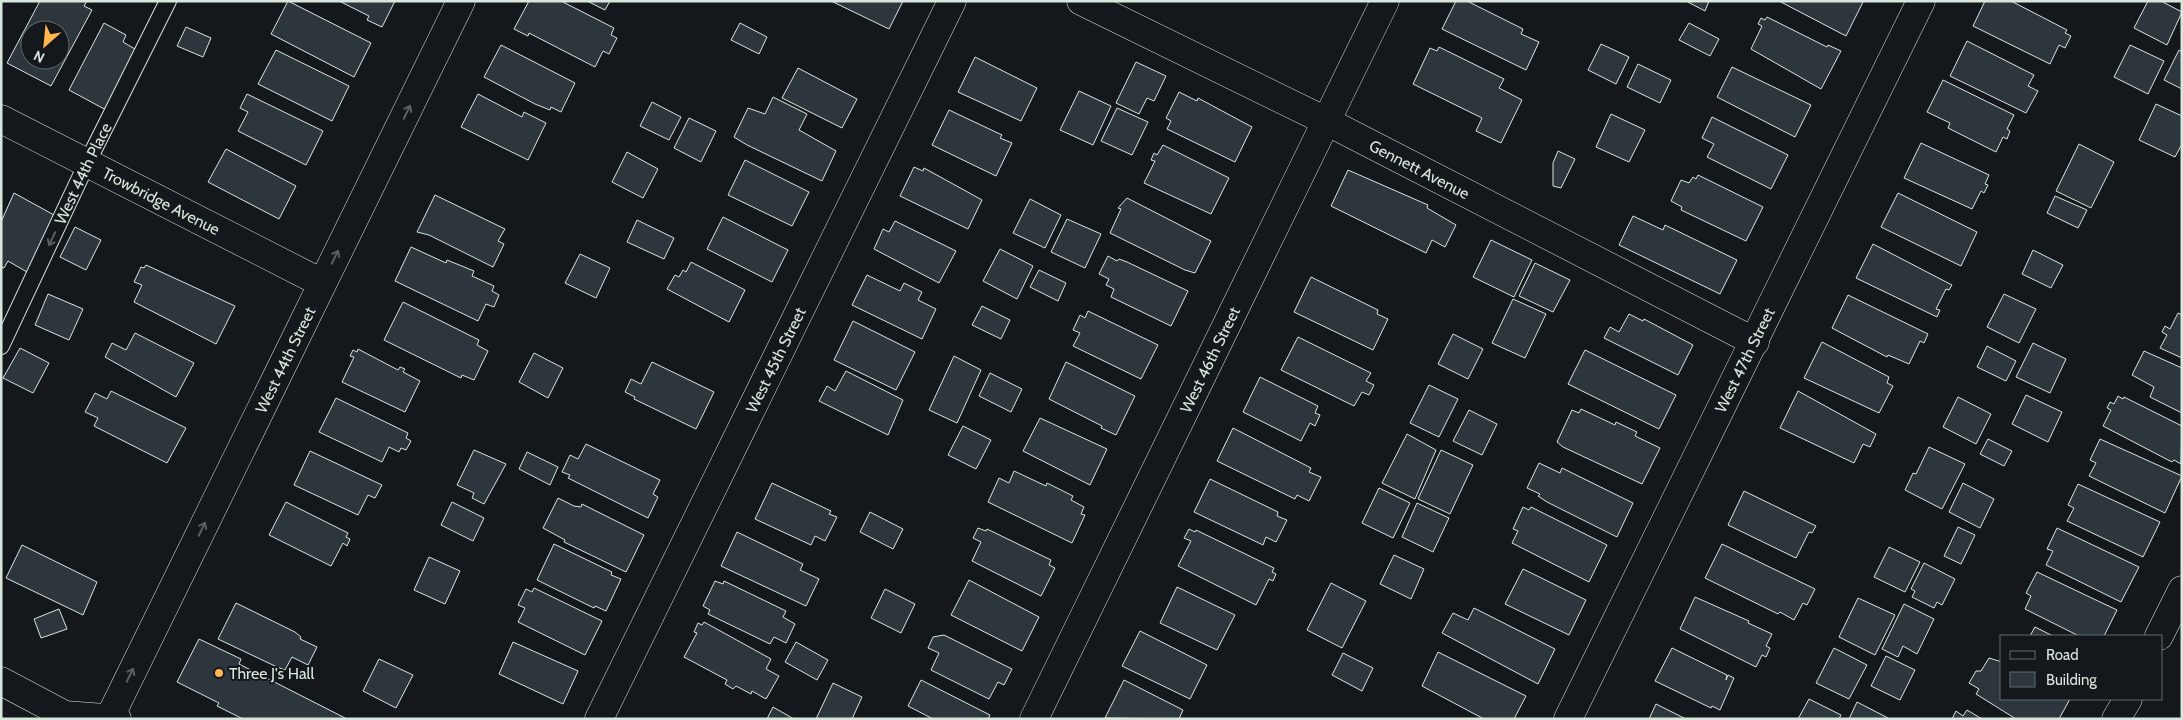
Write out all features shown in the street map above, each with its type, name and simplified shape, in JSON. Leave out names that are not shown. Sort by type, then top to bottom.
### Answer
[{"type":"street","name":"West 44th Street","points":[[109,718],[461,1]]},
{"type":"street","name":"West 45th Street","points":[[599,719],[952,1]]},
{"type":"street","name":"Gennett Avenue","points":[[1081,1],[1326,121],[1755,342]]},
{"type":"street","name":"West 46th Street","points":[[1034,719],[1385,1]]},
{"type":"street","name":"West 47th Street","points":[[1568,719],[1921,1]]},
{"type":"street","name":"Trowbridge Avenue","points":[[1,119],[322,282]]},
{"type":"street","points":[[2160,635],[2182,590]]},
{"type":"street","points":[[1,681],[65,715],[117,719]]},
{"type":"street","points":[[2116,719],[2127,700]]},
{"type":"lane","name":"West 44th Place","points":[[1,346],[168,1]]},
{"type":"building","points":[[40,1],[87,1],[84,6],[92,10],[70,51],[70,20],[30,20]]},
{"type":"building","points":[[288,1],[371,43],[354,77],[271,34]]},
{"type":"building","points":[[339,1],[395,1],[382,27],[367,20],[369,16]]},
{"type":"building","points":[[529,1],[561,1],[614,28],[611,35],[617,38],[609,54],[603,51],[595,67],[529,33],[528,36],[514,29]]},
{"type":"building","points":[[587,1],[610,1],[605,10]]},
{"type":"building","points":[[831,1],[903,1],[889,29]]},
{"type":"building","points":[[1456,1],[1467,1],[1523,29],[1521,34],[1539,42],[1526,70],[1442,29]]},
{"type":"building","points":[[1686,1],[1709,1],[1705,11]]},
{"type":"building","points":[[1779,1],[1862,1],[1863,2],[1846,36]]},
{"type":"building","points":[[1985,1],[2011,1],[2067,30],[2065,33],[2071,36],[2065,48],[2059,45],[2050,64],[1973,26]]},
{"type":"building","points":[[2148,1],[2161,1],[2182,12],[2167,45],[2134,28]]},
{"type":"building","points":[[1767,17],[1827,47],[1828,45],[1841,51],[1821,89],[1751,49],[1762,26],[1758,24],[1761,18],[1765,20]]},
{"type":"building","points":[[104,23],[126,35],[123,42],[140,52],[108,111],[69,90]]},
{"type":"building","points":[[740,23],[767,37],[759,54],[731,40]]},
{"type":"building","points":[[1689,23],[1719,39],[1710,56],[1679,40]]},
{"type":"building","points":[[186,27],[211,38],[203,57],[177,46]]},
{"type":"building","points":[[20,39],[20,70],[7,63]]},
{"type":"building","points":[[1967,41],[2034,75],[2028,86],[2038,91],[2026,113],[1950,76]]},
{"type":"building","points":[[1601,44],[1629,57],[1616,84],[1588,70]]},
{"type":"building","points":[[501,45],[575,83],[561,112],[551,107],[550,110],[535,104],[484,77]]},
{"type":"building","points":[[2130,45],[2164,61],[2148,94],[2114,77]]},
{"type":"building","points":[[1439,47],[1504,79],[1499,88],[1522,100],[1501,143],[1476,131],[1482,118],[1413,84],[1430,48],[1437,51]]},
{"type":"building","points":[[276,50],[349,86],[332,121],[258,84]]},
{"type":"building","points":[[2179,50],[2182,52],[2182,89],[2164,80]]},
{"type":"building","points":[[975,57],[1037,88],[1021,121],[958,92]]},
{"type":"building","points":[[1136,62],[1166,76],[1154,101],[1147,98],[1139,114],[1116,103]]},
{"type":"building","points":[[1638,64],[1671,80],[1660,103],[1627,87]]},
{"type":"building","points":[[1732,67],[1811,105],[1795,137],[1717,97]]},
{"type":"building","points":[[798,68],[857,99],[842,128],[782,98]]},
{"type":"building","points":[[20,70],[60,70],[51,86]]},
{"type":"building","points":[[1943,80],[2014,115],[2007,129],[2010,131],[2007,139],[2003,137],[1996,152],[1948,128],[1950,123],[1927,112]]},
{"type":"building","points":[[1079,91],[1111,106],[1093,145],[1060,130]]},
{"type":"building","points":[[1179,92],[1197,101],[1198,98],[1252,127],[1235,162],[1167,129],[1171,121],[1166,118]]},
{"type":"building","points":[[247,94],[323,131],[306,165],[238,131],[248,112],[240,108]]},
{"type":"building","points":[[478,94],[522,117],[524,112],[546,123],[528,160],[461,127]]},
{"type":"building","points":[[773,97],[807,114],[799,130],[836,151],[822,181],[734,137],[748,108],[765,114]]},
{"type":"building","points":[[652,102],[681,117],[669,140],[640,126]]},
{"type":"building","points":[[2156,104],[2182,116],[2182,144],[2175,157],[2139,140]]},
{"type":"building","points":[[1117,108],[1148,122],[1132,155],[1101,141]]},
{"type":"building","points":[[949,110],[1002,135],[1000,138],[1012,143],[996,176],[932,145]]},
{"type":"building","points":[[1611,114],[1645,130],[1629,162],[1596,147]]},
{"type":"building","points":[[1712,117],[1788,155],[1771,189],[1707,157],[1714,144],[1702,138]]},
{"type":"building","points":[[689,118],[716,131],[701,162],[674,148]]},
{"type":"building","points":[[1921,143],[1989,175],[1985,184],[1988,185],[1984,193],[1981,191],[1972,209],[1904,178]]},
{"type":"building","points":[[2079,144],[2114,162],[2091,208],[2056,191]]},
{"type":"building","points":[[1163,145],[1229,178],[1211,214],[1144,183],[1155,161],[1151,160],[1154,153],[1157,155]]},
{"type":"building","points":[[226,149],[296,186],[279,219],[208,182]]},
{"type":"building","points":[[1558,151],[1575,159],[1561,188],[1553,186],[1553,163]]},
{"type":"building","points":[[627,152],[658,169],[643,198],[612,182]]},
{"type":"building","points":[[745,160],[809,192],[792,226],[728,195]]},
{"type":"building","points":[[914,167],[923,171],[924,168],[982,200],[968,229],[900,196]]},
{"type":"building","points":[[1348,170],[1428,205],[1427,208],[1456,225],[1445,247],[1432,240],[1426,253],[1331,206]]},
{"type":"building","points":[[1698,175],[1763,207],[1746,241],[1681,210],[1682,207],[1671,201],[1681,180],[1689,183],[1693,177],[1696,179]]},
{"type":"building","points":[[14,193],[54,215],[27,272],[8,261],[4,268],[1,267],[1,222]]},
{"type":"building","points":[[1898,193],[1977,232],[1961,266],[1881,227]]},
{"type":"building","points":[[435,195],[505,229],[498,241],[504,244],[493,267],[429,235],[417,232]]},
{"type":"building","points":[[2055,196],[2087,210],[2078,228],[2047,213]]},
{"type":"building","points":[[1127,198],[1211,241],[1195,273],[1185,270],[1110,233],[1121,209],[1118,208]]},
{"type":"building","points":[[1030,199],[1061,215],[1045,248],[1013,233]]},
{"type":"building","points":[[1633,216],[1663,230],[1665,225],[1737,260],[1720,294],[1619,245]]},
{"type":"building","points":[[723,217],[788,250],[772,282],[707,249]]},
{"type":"building","points":[[1067,219],[1101,234],[1085,268],[1051,252]]},
{"type":"building","points":[[637,220],[674,238],[664,259],[627,242]]},
{"type":"building","points":[[895,221],[956,251],[939,283],[874,249],[883,229],[889,232]]},
{"type":"building","points":[[75,227],[101,240],[86,270],[60,257]]},
{"type":"building","points":[[1491,240],[1532,260],[1514,297],[1473,277]]},
{"type":"building","points":[[1873,244],[1952,285],[1949,290],[1946,289],[1936,309],[1940,310],[1937,317],[1856,278]]},
{"type":"building","points":[[411,247],[446,263],[447,260],[474,271],[472,276],[494,286],[492,291],[499,295],[494,307],[486,304],[478,321],[395,281]]},
{"type":"building","points":[[1000,249],[1033,266],[1017,299],[983,281]]},
{"type":"building","points":[[2033,250],[2063,265],[2051,288],[2022,274]]},
{"type":"building","points":[[580,254],[610,268],[596,298],[565,283]]},
{"type":"building","points":[[1108,256],[1117,261],[1119,259],[1127,262],[1188,291],[1171,326],[1111,297],[1114,289],[1106,285],[1109,279],[1099,274]]},
{"type":"building","points":[[691,262],[745,290],[729,322],[667,289],[675,275],[679,277],[683,270],[686,272]]},
{"type":"building","points":[[1535,263],[1570,280],[1553,312],[1519,296]]},
{"type":"building","points":[[146,265],[235,306],[216,344],[134,302],[142,285],[134,282],[141,267],[144,268]]},
{"type":"building","points":[[1039,270],[1066,283],[1058,301],[1030,287]]},
{"type":"building","points":[[867,275],[900,291],[904,283],[922,292],[918,300],[936,309],[922,339],[852,305]]},
{"type":"building","points":[[1311,277],[1378,310],[1377,314],[1388,319],[1373,350],[1294,312]]},
{"type":"building","points":[[48,294],[83,309],[69,340],[35,325]]},
{"type":"building","points":[[2004,294],[2036,309],[2019,343],[1987,327]]},
{"type":"building","points":[[1848,295],[1928,334],[1924,343],[1920,341],[1909,364],[1888,355],[1887,357],[1832,328]]},
{"type":"building","points":[[1513,299],[1546,314],[1525,358],[1492,343]]},
{"type":"building","points":[[403,302],[479,340],[477,345],[488,351],[474,380],[462,375],[461,378],[384,340]]},
{"type":"building","points":[[982,306],[1010,320],[1001,339],[972,325]]},
{"type":"building","points":[[1088,311],[1158,345],[1141,379],[1073,346],[1080,333],[1073,330],[1080,315],[1085,318]]},
{"type":"building","points":[[2178,313],[2182,315],[2182,358],[2160,348],[2167,335],[2162,332],[2165,326],[2170,329]]},
{"type":"building","points":[[1629,314],[1643,321],[1644,319],[1693,345],[1678,375],[1604,338],[1610,327],[1619,332]]},
{"type":"building","points":[[853,321],[915,352],[896,390],[834,360]]},
{"type":"building","points":[[135,333],[194,363],[176,397],[105,357],[112,343],[126,350]]},
{"type":"building","points":[[1453,334],[1483,349],[1468,379],[1438,364]]},
{"type":"building","points":[[1298,337],[1371,373],[1366,381],[1374,385],[1369,395],[1362,392],[1354,406],[1281,370]]},
{"type":"building","points":[[1822,342],[1889,377],[1887,383],[1893,386],[1879,413],[1804,378]]},
{"type":"building","points":[[2033,343],[2066,359],[2050,393],[2016,377]]},
{"type":"building","points":[[1987,346],[2016,361],[2006,381],[1977,367]]},
{"type":"building","points":[[20,348],[49,363],[33,393],[3,378]]},
{"type":"building","points":[[358,349],[398,370],[400,367],[405,369],[403,372],[420,381],[405,412],[342,382],[354,357],[350,356],[353,350],[357,352]]},
{"type":"building","points":[[1585,350],[1676,395],[1659,429],[1568,384]]},
{"type":"building","points":[[2144,351],[2182,368],[2182,413],[2150,397],[2154,387],[2132,375]]},
{"type":"building","points":[[534,353],[563,368],[548,398],[519,382]]},
{"type":"building","points":[[954,356],[981,370],[957,423],[929,410]]},
{"type":"building","points":[[652,362],[714,392],[696,429],[634,399],[635,397],[625,392],[631,379],[641,384]]},
{"type":"building","points":[[1066,362],[1135,396],[1116,435],[1049,399]]},
{"type":"building","points":[[846,371],[903,400],[888,435],[819,401],[827,386],[835,391]]},
{"type":"building","points":[[990,373],[1022,389],[1011,412],[979,396]]},
{"type":"building","points":[[1260,377],[1318,406],[1315,413],[1320,415],[1315,426],[1310,423],[1301,441],[1243,412]]},
{"type":"building","points":[[1429,385],[1458,399],[1439,437],[1410,423]]},
{"type":"building","points":[[111,391],[186,428],[167,463],[94,426],[98,418],[85,412],[95,393],[107,399]]},
{"type":"building","points":[[1798,391],[1876,434],[1870,447],[1863,444],[1854,463],[1780,428]]},
{"type":"building","points":[[2026,395],[2062,412],[2048,442],[2012,424]]},
{"type":"building","points":[[2118,396],[2123,399],[2124,397],[2182,426],[2181,464],[2174,460],[2172,462],[2103,426],[2111,410],[2107,408],[2110,402],[2114,404]]},
{"type":"building","points":[[1958,397],[1991,414],[1976,444],[1943,427]]},
{"type":"building","points":[[336,398],[408,433],[406,438],[411,441],[406,450],[401,448],[399,452],[389,447],[382,462],[319,432]]},
{"type":"building","points":[[1581,409],[1615,425],[1616,422],[1637,432],[1635,436],[1660,448],[1642,484],[1563,447],[1557,442],[1572,410],[1579,413]]},
{"type":"building","points":[[1469,410],[1497,424],[1482,455],[1453,441]]},
{"type":"building","points":[[1040,418],[1107,449],[1090,485],[1023,451]]},
{"type":"building","points":[[963,426],[991,440],[976,469],[948,455]]},
{"type":"building","points":[[1233,428],[1311,468],[1309,472],[1321,477],[1309,501],[1297,495],[1295,499],[1217,461]]},
{"type":"building","points":[[1407,434],[1436,450],[1415,499],[1382,483]]},
{"type":"building","points":[[1988,439],[2012,451],[2004,466],[1980,454]]},
{"type":"building","points":[[2100,439],[2182,476],[2165,513],[2089,476],[2096,463],[2090,460]]},
{"type":"building","points":[[586,444],[660,480],[653,494],[658,497],[648,518],[568,478],[570,475],[562,472],[570,455],[578,459]]},
{"type":"building","points":[[1929,447],[1965,464],[1942,509],[1905,490],[1913,473],[1916,474]]},
{"type":"building","points":[[474,450],[506,464],[484,504],[472,498],[474,493],[457,485]]},
{"type":"building","points":[[1441,450],[1473,465],[1450,514],[1418,499]]},
{"type":"building","points":[[310,451],[382,485],[375,498],[368,495],[358,515],[294,485]]},
{"type":"building","points":[[527,452],[558,467],[550,485],[519,469]]},
{"type":"building","points":[[1539,463],[1560,473],[1562,468],[1633,503],[1617,537],[1547,502],[1538,496],[1540,494],[1527,488]]},
{"type":"building","points":[[1014,471],[1046,486],[1047,483],[1073,496],[1071,500],[1084,507],[1081,514],[1085,515],[1072,543],[988,502],[999,478],[1009,483]]},
{"type":"building","points":[[1210,479],[1278,512],[1277,516],[1287,520],[1276,542],[1266,537],[1263,545],[1194,512]]},
{"type":"building","points":[[772,483],[831,511],[829,514],[837,517],[825,541],[815,536],[811,545],[755,519]]},
{"type":"building","points":[[1963,483],[1994,499],[1980,528],[1949,512]]},
{"type":"building","points":[[2078,484],[2160,522],[2143,557],[2067,521],[2074,508],[2068,505]]},
{"type":"building","points":[[1379,488],[1410,503],[1393,538],[1362,523]]},
{"type":"building","points":[[1744,491],[1816,526],[1812,533],[1809,532],[1796,558],[1728,525]]},
{"type":"building","points":[[558,498],[574,506],[581,507],[582,504],[644,535],[626,572],[564,542],[565,540],[543,528]]},
{"type":"building","points":[[286,502],[348,533],[346,537],[350,539],[347,546],[343,543],[331,566],[269,535]]},
{"type":"building","points":[[452,502],[484,518],[473,541],[441,525]]},
{"type":"building","points":[[1417,503],[1449,518],[1433,552],[1402,537]]},
{"type":"building","points":[[1523,507],[1529,510],[1531,507],[1607,545],[1589,582],[1512,543],[1518,531],[1513,529]]},
{"type":"building","points":[[870,512],[903,529],[893,549],[860,532]]},
{"type":"building","points":[[1958,527],[1975,535],[1961,564],[1944,556]]},
{"type":"building","points":[[978,528],[986,531],[987,529],[1051,560],[1049,565],[1055,568],[1041,596],[972,561],[981,542],[973,538]]},
{"type":"building","points":[[2057,528],[2139,567],[2121,602],[2046,565],[2053,551],[2047,549]]},
{"type":"building","points":[[1189,529],[1195,532],[1196,530],[1274,568],[1272,572],[1276,574],[1273,581],[1269,579],[1256,605],[1178,566],[1191,541],[1184,538]]},
{"type":"building","points":[[737,532],[803,564],[800,570],[819,579],[806,606],[721,566]]},
{"type":"building","points":[[554,544],[612,572],[611,575],[621,579],[606,611],[595,606],[594,608],[537,580]]},
{"type":"building","points":[[1722,544],[1815,589],[1807,605],[1803,603],[1794,620],[1705,578]]},
{"type":"building","points":[[22,545],[97,582],[83,615],[6,578]]},
{"type":"building","points":[[1889,547],[1920,562],[1905,592],[1874,577]]},
{"type":"building","points":[[1394,555],[1424,569],[1411,599],[1380,584]]},
{"type":"building","points":[[429,557],[460,571],[445,604],[414,590]]},
{"type":"building","points":[[1924,563],[1955,579],[1942,605],[1937,602],[1934,608],[1912,597],[1915,591],[1911,589]]},
{"type":"building","points":[[1523,569],[1586,600],[1569,635],[1505,604]]},
{"type":"building","points":[[2037,572],[2117,610],[2104,635],[2077,635],[2025,609],[2031,596],[2026,593]]},
{"type":"building","points":[[969,580],[1039,617],[1022,651],[951,615]]},
{"type":"building","points":[[715,581],[723,584],[724,581],[786,611],[783,617],[795,624],[786,643],[774,637],[770,644],[708,614],[710,610],[703,606]]},
{"type":"building","points":[[1331,583],[1366,601],[1342,648],[1307,630]]},
{"type":"building","points":[[1177,587],[1235,615],[1217,650],[1160,623]]},
{"type":"building","points":[[534,588],[602,621],[585,655],[518,622],[525,608],[518,605],[526,589],[532,592]]},
{"type":"building","points":[[885,589],[915,604],[901,633],[871,618]]},
{"type":"building","points":[[1695,597],[1749,621],[1748,623],[1772,634],[1766,646],[1770,648],[1766,657],[1762,655],[1756,667],[1680,629]]},
{"type":"building","points":[[1858,598],[1895,615],[1875,655],[1839,637]]},
{"type":"building","points":[[236,603],[295,632],[301,637],[300,639],[317,647],[308,665],[292,657],[285,670],[218,639]]},
{"type":"building","points":[[1904,604],[1934,619],[1917,654],[1903,646],[1898,657],[1882,649]]},
{"type":"building","points":[[1474,608],[1555,649],[1538,684],[1442,633],[1453,613],[1468,620]]},
{"type":"building","points":[[59,609],[67,629],[41,638],[34,619]]},
{"type":"building","points":[[704,622],[771,659],[766,669],[779,676],[766,699],[752,691],[751,694],[736,686],[733,689],[725,684],[727,680],[684,657],[697,633],[694,632],[698,623],[702,625]]},
{"type":"building","points":[[2035,627],[2051,635],[2031,635]]},
{"type":"building","points":[[1140,631],[1207,665],[1190,699],[1122,666]]},
{"type":"building","points":[[944,635],[1012,669],[1004,685],[998,682],[989,699],[931,670],[939,653],[928,648],[933,637]]},
{"type":"building","name":"Three J's Hall","points":[[199,639],[241,659],[239,664],[347,719],[243,719],[217,706],[219,703],[177,682]]},
{"type":"building","points":[[513,642],[578,671],[563,704],[499,674]]},
{"type":"building","points":[[796,642],[828,660],[817,680],[785,662]]},
{"type":"building","points":[[1672,648],[1727,675],[1726,680],[1728,675],[1734,678],[1720,710],[1712,706],[1711,708],[1655,681]]},
{"type":"building","points":[[1834,648],[1867,665],[1849,699],[1816,683]]},
{"type":"building","points":[[1438,652],[1526,696],[1514,719],[1484,719],[1422,686]]},
{"type":"building","points":[[1343,653],[1373,668],[1362,691],[1332,675]]},
{"type":"building","points":[[1886,656],[1915,670],[1900,700],[1871,686]]},
{"type":"building","points":[[1989,658],[2000,661],[2000,700],[2069,700],[2059,719],[2016,719],[1976,694],[1979,689],[1969,683],[1976,671],[1981,671]]},
{"type":"building","points":[[379,659],[413,675],[396,708],[363,691]]},
{"type":"building","points":[[921,680],[990,715],[988,719],[933,719],[908,706]]},
{"type":"building","points":[[1124,680],[1183,710],[1179,719],[1105,718]]},
{"type":"building","points":[[833,683],[862,697],[852,719],[816,719]]},
{"type":"building","points":[[1809,699],[1841,715],[1839,719],[1798,719]]},
{"type":"building","points":[[1857,702],[1888,718],[1849,719]]},
{"type":"building","points":[[1656,704],[1686,719],[1649,719]]},
{"type":"building","points":[[773,707],[794,719],[767,719]]},
{"type":"building","points":[[1967,710],[1982,719],[1952,719],[1956,711],[1963,716]]},
{"type":"place","name":"Three J's Hall","points":[[219,673]]}]
